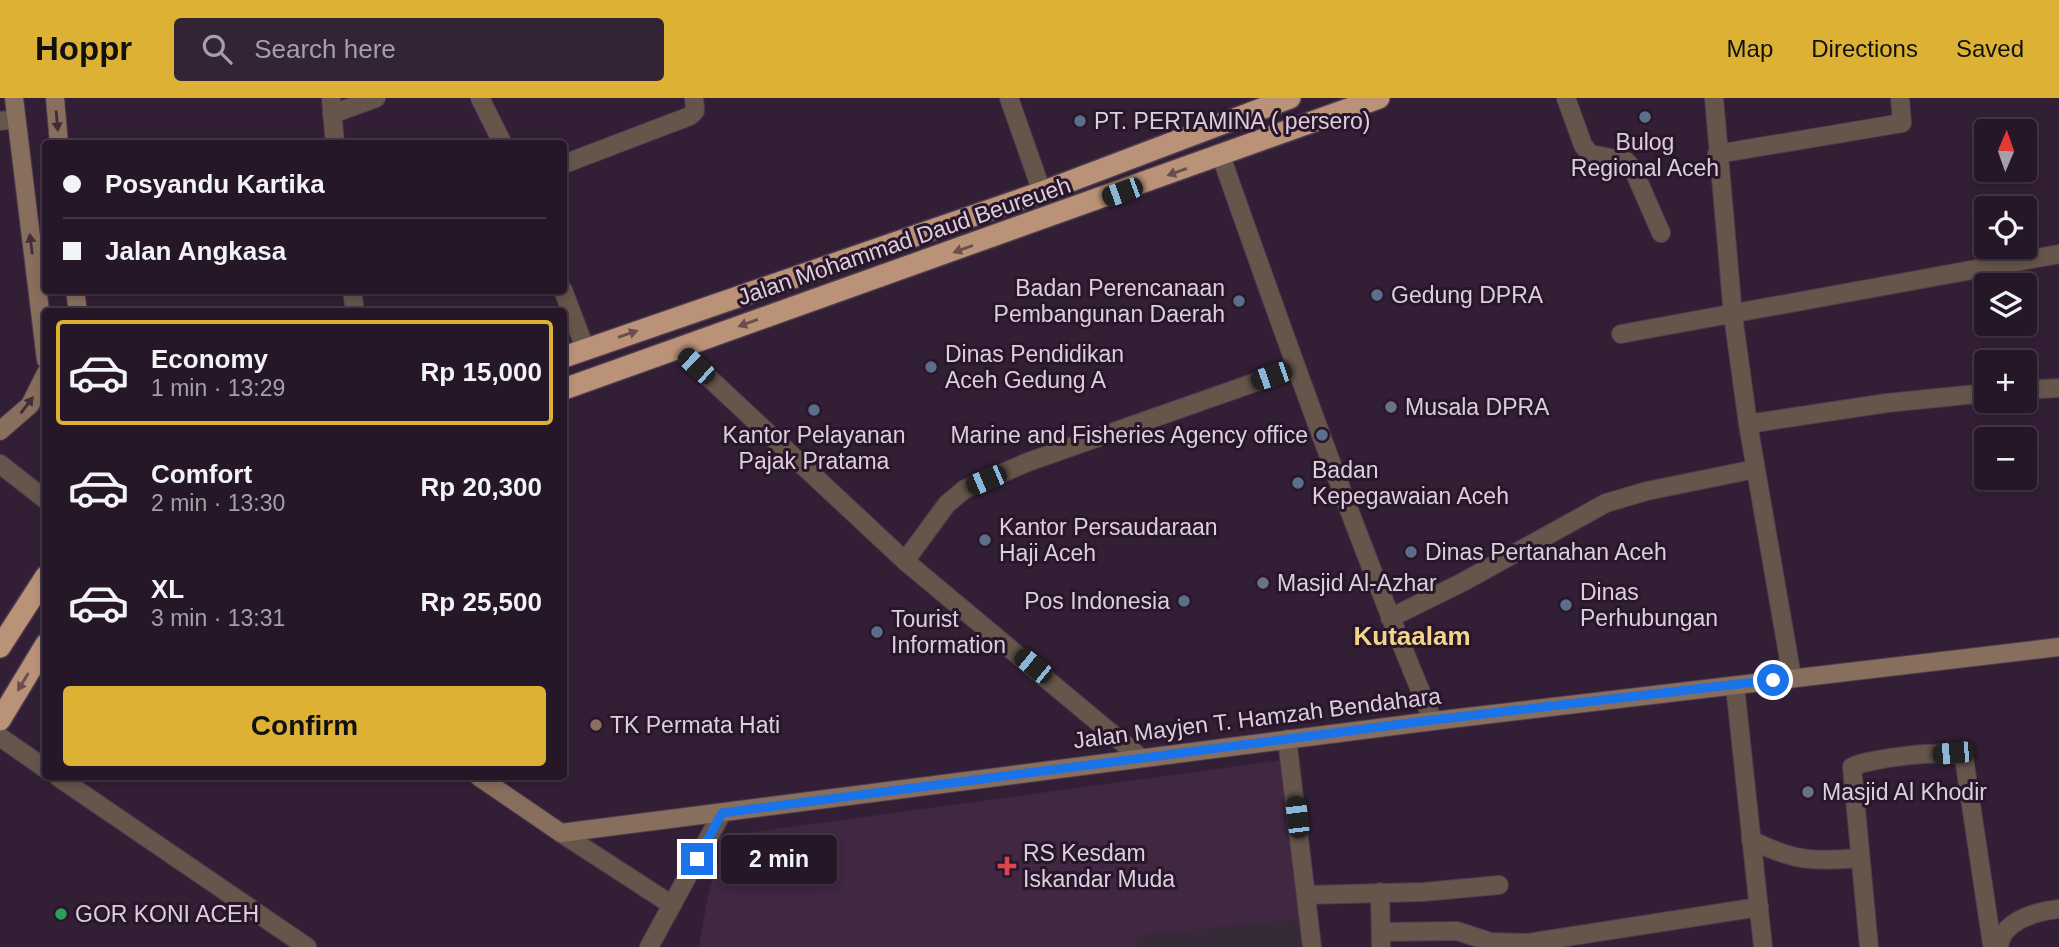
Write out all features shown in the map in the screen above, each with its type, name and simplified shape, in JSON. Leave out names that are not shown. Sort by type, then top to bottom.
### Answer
[{"type":"highway","name":"Jalan Mohammad Daud Beureueh","points":[[567,355],[1042,192],[1290,98]]},
{"type":"highway","name":"Jalan Mohammad Daud Beureueh","points":[[567,388],[1379,98]]},
{"type":"highway","points":[[0,647],[42,582]]},
{"type":"highway","points":[[0,720],[42,651]]},
{"type":"street","points":[[14,98],[8,120],[42,335]]},
{"type":"street","points":[[55,98],[60,140]]},
{"type":"street","points":[[335,140],[332,106],[376,98]]},
{"type":"street","points":[[480,98],[501,140]]},
{"type":"street","points":[[567,163],[690,116],[695,111],[694,98]]},
{"type":"street","points":[[1009,98],[1042,192]]},
{"type":"street","points":[[1566,98],[1583,145],[1590,154],[1618,158],[1633,169],[1661,233]]},
{"type":"street","points":[[1714,98],[1733,316],[1755,468],[1792,677]]},
{"type":"street","points":[[1717,154],[1902,123],[1900,98]]},
{"type":"street","points":[[1220,156],[1390,618],[1433,720]]},
{"type":"street","points":[[1621,334],[1733,316],[2059,254]]},
{"type":"street","points":[[565,294],[585,348]]},
{"type":"street","points":[[677,348],[905,561],[1140,758]]},
{"type":"street","points":[[905,561],[947,504],[965,489],[1028,462],[1296,368]]},
{"type":"street","points":[[0,431],[30,405],[42,381]]},
{"type":"street","points":[[2037,389],[2059,387]]},
{"type":"street","points":[[1748,424],[1887,403],[1974,394]]},
{"type":"street","points":[[0,464],[42,497]]},
{"type":"street","points":[[1390,618],[1474,576],[1606,503],[1647,491],[1755,468]]},
{"type":"street","name":"Jalan Mayjen T. Hamzah Bendahara","points":[[561,833],[1433,720],[2059,647]]},
{"type":"street","points":[[1735,686],[1763,947]]},
{"type":"street","points":[[0,737],[42,766]]},
{"type":"street","points":[[1287,739],[1312,947]]},
{"type":"street","points":[[1869,947],[1852,767],[1876,760],[1953,753],[1961,755],[1992,945]]},
{"type":"street","points":[[62,780],[307,947]]},
{"type":"street","points":[[483,780],[672,905]]},
{"type":"street","points":[[649,947],[722,813]]},
{"type":"street","points":[[1751,840],[1791,858],[1828,861],[1859,858]]},
{"type":"street","points":[[1306,895],[1423,892],[1499,885]]},
{"type":"street","points":[[1380,892],[1381,940],[1457,931],[1500,943],[1601,940],[1759,907]]},
{"type":"street","points":[[1992,945],[2027,917],[2059,909]]},
{"type":"shaded area","name":"RS Kesdam Iskandar Muda","points":[[1283,760],[1305,919],[1137,936],[1138,947],[699,947],[708,896],[725,836]]},
{"type":"shaded area","points":[[1305,919],[1307,947],[1138,947],[1136,936]]},
{"type":"place","name":"Bulog Regional Aceh","points":[[1645,117]]},
{"type":"place","name":"PT. PERTAMINA ( persero)","points":[[1080,121]]},
{"type":"place","name":"Gedung DPRA","points":[[1377,295]]},
{"type":"place","name":"Badan Perencanaan Pembangunan Daerah","points":[[1239,301]]},
{"type":"place","name":"Dinas Pendidikan Aceh Gedung A","points":[[931,367]]},
{"type":"place","name":"Musala DPRA","points":[[1391,407]]},
{"type":"place","name":"Kantor Pelayanan Pajak Pratama","points":[[814,410]]},
{"type":"place","name":"Marine and Fisheries Agency office","points":[[1322,435]]},
{"type":"place","name":"Badan Kepegawaian Aceh","points":[[1298,483]]},
{"type":"place","name":"Kantor Persaudaraan Haji Aceh","points":[[985,540]]},
{"type":"place","name":"Dinas Pertanahan Aceh","points":[[1411,552]]},
{"type":"place","name":"Masjid Al-Azhar","points":[[1263,583]]},
{"type":"place","name":"Pos Indonesia","points":[[1184,601]]},
{"type":"place","name":"Dinas Perhubungan","points":[[1566,605]]},
{"type":"place","name":"Tourist Information","points":[[877,632]]},
{"type":"place","name":"TK Permata Hati","points":[[596,725]]},
{"type":"place","name":"Masjid Al Khodir","points":[[1808,792]]},
{"type":"place","name":"RS Kesdam Iskandar Muda","points":[[1007,866]]},
{"type":"place","name":"GOR KONI ACEH","points":[[61,914]]},
{"type":"district","name":"Kutaalam","points":[[1412,636]]},
{"type":"route","points":[[697,859],[722,813],[1433,720],[1773,680]]}]
